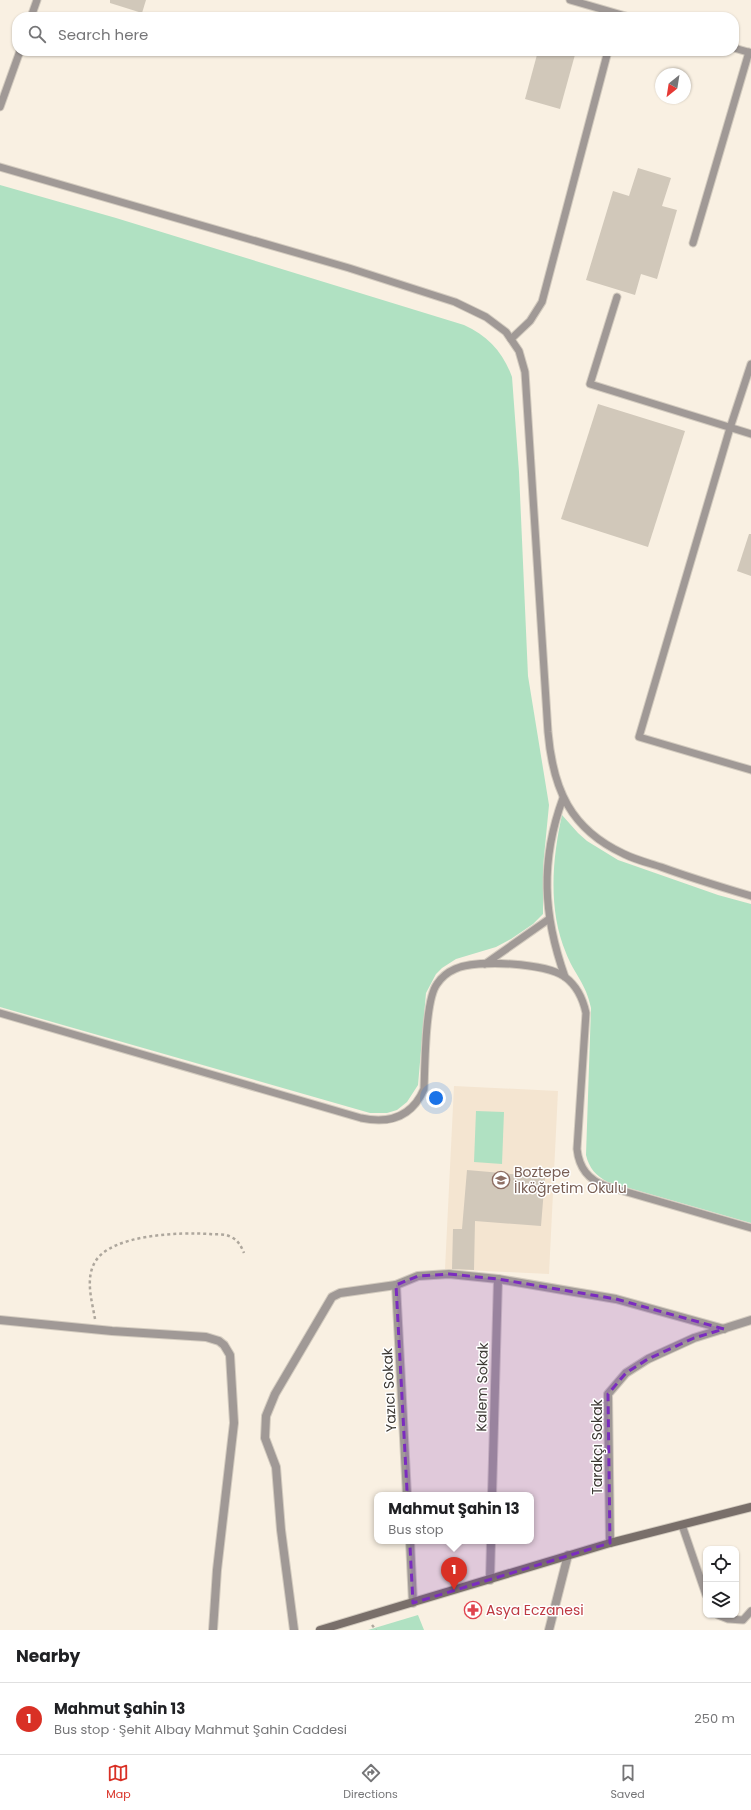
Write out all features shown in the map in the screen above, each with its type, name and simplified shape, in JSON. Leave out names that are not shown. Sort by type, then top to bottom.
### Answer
[{"type":"street","points":[[294,1630],[281,1530],[276,1467],[265,1438],[266,1416],[275,1394],[332,1297],[340,1293],[396,1285],[418,1276],[448,1274],[498,1279],[616,1299],[724,1329]]},
{"type":"street","name":"Kalem Sokak","points":[[492,1492],[498,1279]]},
{"type":"street","name":"Yazıcı Sokak","points":[[396,1285],[407,1492]]},
{"type":"street","points":[[0,1320],[96,1330],[213,1338],[224,1345],[230,1355],[234,1423],[217,1570],[213,1630]]},
{"type":"street","name":"Tarakçı Sokak","points":[[610,1543],[608,1394],[626,1373],[642,1362],[694,1338],[751,1320]]},
{"type":"street","points":[[320,1630],[610,1543],[751,1507]]},
{"type":"street","points":[[410,1544],[413,1603]]},
{"type":"street","points":[[490,1580],[491,1544]]},
{"type":"street","points":[[549,1630],[568,1555]]},
{"type":"lane","points":[[33,12],[37,0]]},
{"type":"lane","points":[[570,0],[608,12]]},
{"type":"lane","points":[[693,243],[750,52],[739,49]]},
{"type":"lane","points":[[0,107],[18,56]]},
{"type":"lane","points":[[511,338],[530,321],[542,302],[607,56]]},
{"type":"lane","points":[[0,166],[349,268],[455,302],[471,308],[496,324],[511,338],[519,351],[525,372],[549,747],[555,777],[563,798],[579,822],[597,838],[625,855],[709,884],[751,896]]},
{"type":"lane","points":[[616,297],[590,384],[751,434]]},
{"type":"lane","points":[[751,364],[730,428],[639,737],[751,770]]},
{"type":"lane","points":[[563,798],[553,826],[549,855],[547,895],[549,919],[565,977]]},
{"type":"lane","points":[[485,964],[549,919]]},
{"type":"lane","points":[[0,1013],[371,1120],[386,1120],[398,1118],[409,1111],[418,1101],[424,1089],[430,999],[436,985],[442,978],[462,966],[485,964],[532,967],[554,972],[565,977],[577,990],[586,1013],[577,1149],[578,1157],[584,1172],[590,1178],[606,1186],[751,1228]]},
{"type":"lane","points":[[682,1525],[703,1586]]},
{"type":"lane","points":[[726,1618],[743,1620],[751,1611]]},
{"type":"path","points":[[96,1330],[90,1278],[95,1262],[103,1252],[121,1243],[138,1239],[195,1233],[230,1236],[239,1243],[244,1253]]},
{"type":"highlighted area","points":[[449,1274],[498,1279],[616,1299],[724,1329],[694,1338],[648,1359],[626,1373],[608,1394],[610,1543],[413,1603],[396,1285],[418,1276]]},
{"type":"shaded area","name":"Boztepe İlköğretim Okulu","points":[[454,1086],[558,1091],[549,1274],[445,1269]]},
{"type":"green space","points":[[0,185],[116,218],[464,325],[473,329],[494,346],[504,360],[512,377],[519,472],[528,676],[549,805],[543,867],[543,914],[533,924],[511,939],[496,947],[456,959],[436,974],[426,993],[418,1085],[407,1102],[397,1110],[387,1113],[370,1113],[0,1007]]},
{"type":"green space","points":[[562,815],[587,841],[618,860],[718,895],[751,904],[751,1223],[608,1182],[600,1177],[589,1164],[586,1155],[591,1008],[583,985],[569,960],[560,937],[554,902],[554,867]]},
{"type":"green space","points":[[476,1111],[504,1112],[502,1164],[474,1162]]},
{"type":"green space","points":[[418,1615],[424,1630],[368,1630]]},
{"type":"building","points":[[110,0],[146,0],[142,12],[110,3]]},
{"type":"building","points":[[537,56],[575,56],[560,109],[525,99]]},
{"type":"building","points":[[638,168],[671,178],[662,206],[677,210],[657,279],[641,274],[635,295],[586,280],[613,191],[629,196]]},
{"type":"building","points":[[598,404],[685,431],[648,547],[561,519]]},
{"type":"building","points":[[749,534],[751,534],[751,576],[737,571]]},
{"type":"building","points":[[467,1170],[545,1177],[541,1226],[475,1221],[474,1270],[452,1269],[453,1229],[462,1229]]},
{"type":"place","name":"Boztepe İlköğretim Okulu","points":[[501,1180]]},
{"type":"place","name":"Mahmut Şahin 13","points":[[454,1590]]},
{"type":"place","name":"Asya Eczanesi","points":[[473,1610]]}]
